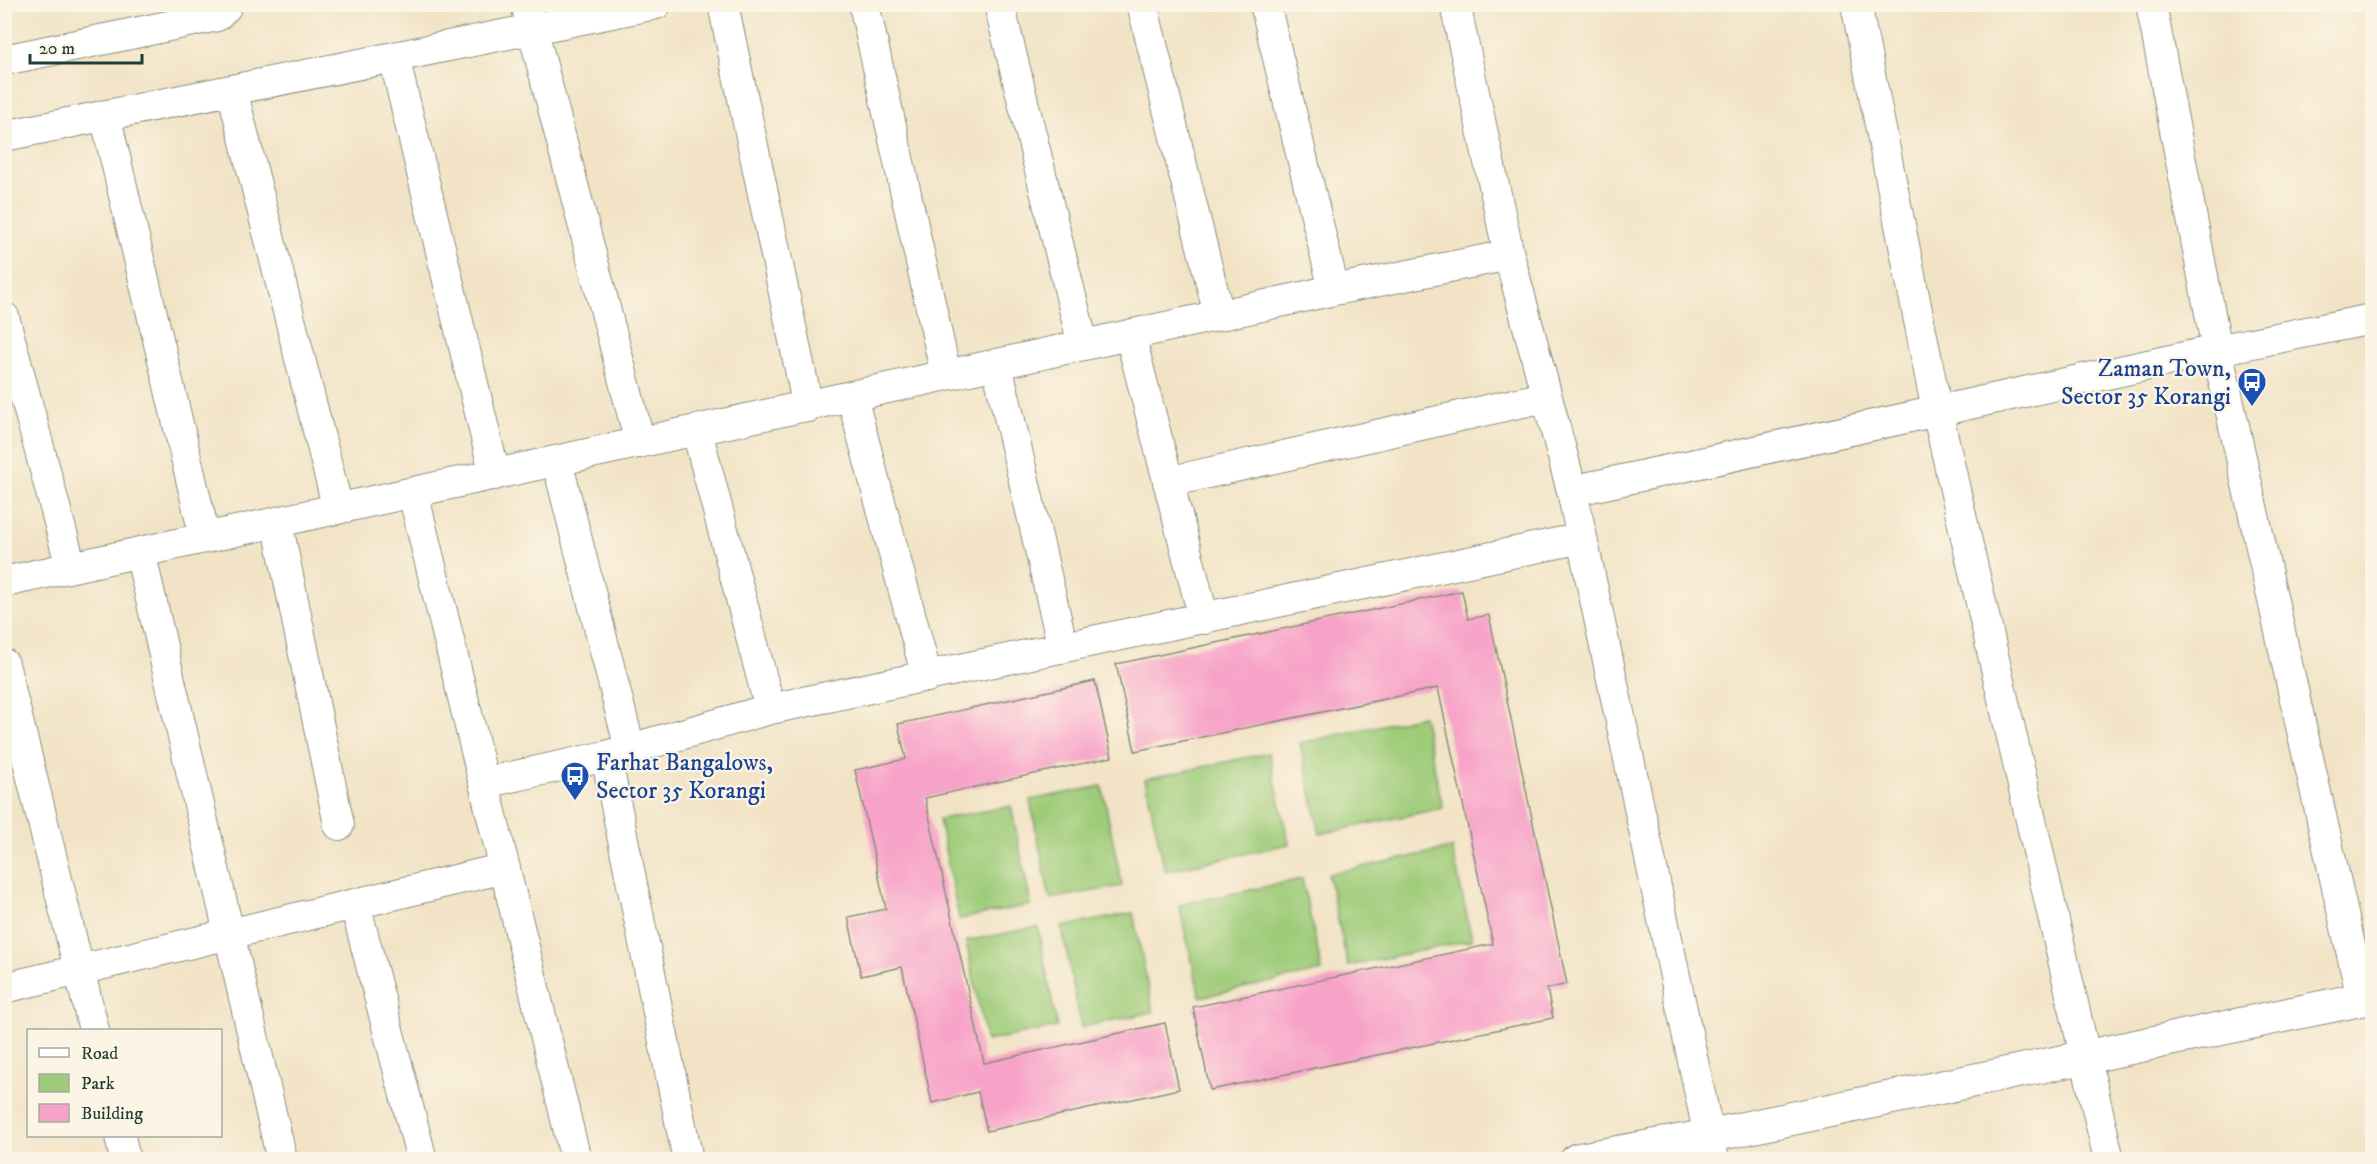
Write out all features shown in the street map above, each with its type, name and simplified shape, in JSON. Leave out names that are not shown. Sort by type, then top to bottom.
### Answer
[{"type":"street","points":[[4,60],[217,16],[226,4]]},
{"type":"street","points":[[4,136],[394,57],[529,18],[656,4]]},
{"type":"street","points":[[723,4],[808,406]]},
{"type":"street","points":[[864,4],[946,375]]},
{"type":"street","points":[[999,4],[1083,345]]},
{"type":"street","points":[[1142,4],[1219,315]]},
{"type":"street","points":[[1265,4],[1334,290]]},
{"type":"street","points":[[1455,4],[1509,255],[1545,397],[1572,491],[1711,1148]]},
{"type":"street","points":[[1856,4],[1937,411],[2109,1160]]},
{"type":"street","points":[[1577,1160],[1711,1148],[2084,1057],[2367,998],[2217,350],[2151,4]]},
{"type":"street","points":[[529,18],[640,443]]},
{"type":"street","points":[[394,57],[495,475]]},
{"type":"street","points":[[232,90],[338,509]]},
{"type":"street","points":[[105,115],[205,538]]},
{"type":"street","points":[[4,582],[1334,290],[1509,255]]},
{"type":"street","points":[[4,317],[71,567]]},
{"type":"street","points":[[1572,491],[2217,350],[2373,319]]},
{"type":"street","points":[[1130,335],[1204,619]]},
{"type":"street","points":[[997,365],[1063,648]]},
{"type":"street","points":[[852,396],[927,677]]},
{"type":"street","points":[[1168,482],[1545,397]]},
{"type":"street","points":[[697,431],[770,710]]},
{"type":"street","points":[[557,461],[618,753],[688,1160]]},
{"type":"street","points":[[413,493],[576,1160]]},
{"type":"street","points":[[277,522],[339,825]]},
{"type":"street","points":[[484,783],[618,753],[770,710],[1582,538]]},
{"type":"street","points":[[140,552],[282,1160]]},
{"type":"street","points":[[4,664],[94,1029]]},
{"type":"street","points":[[4,988],[505,868]]},
{"type":"street","points":[[355,904],[422,1160]]},
{"type":"street","points":[[120,1137],[126,1160]]},
{"type":"green space","points":[[1423,716],[1443,808],[1320,834],[1300,743]]},
{"type":"green space","points":[[1269,753],[1289,844],[1165,871],[1145,779]]},
{"type":"green space","points":[[1102,786],[1122,886],[1050,899],[1030,800]]},
{"type":"green space","points":[[1011,806],[1031,905],[959,919],[939,819]]},
{"type":"green space","points":[[1452,848],[1472,940],[1348,966],[1328,874]]},
{"type":"green space","points":[[1302,879],[1322,971],[1200,997],[1179,905]]},
{"type":"green space","points":[[1133,913],[1153,1012],[1081,1027],[1062,927]]},
{"type":"green space","points":[[1038,927],[1057,1027],[986,1041],[966,941]]},
{"type":"building","points":[[1462,591],[1468,619],[1489,615],[1567,984],[1547,989],[1553,1018],[1210,1090],[1193,1007],[1493,944],[1438,688],[1135,751],[1116,664]]},
{"type":"building","points":[[1095,681],[1112,757],[925,798],[984,1063],[1165,1023],[1179,1089],[987,1131],[978,1092],[932,1103],[902,967],[861,976],[848,917],[886,909],[855,770],[906,759],[898,724]]},
{"type":"place","name":"Zaman Town, Sector 35 Korangi","points":[[2252,408]]},
{"type":"place","name":"Farhat Bangalows, Sector 35 Korangi","points":[[575,802]]}]
